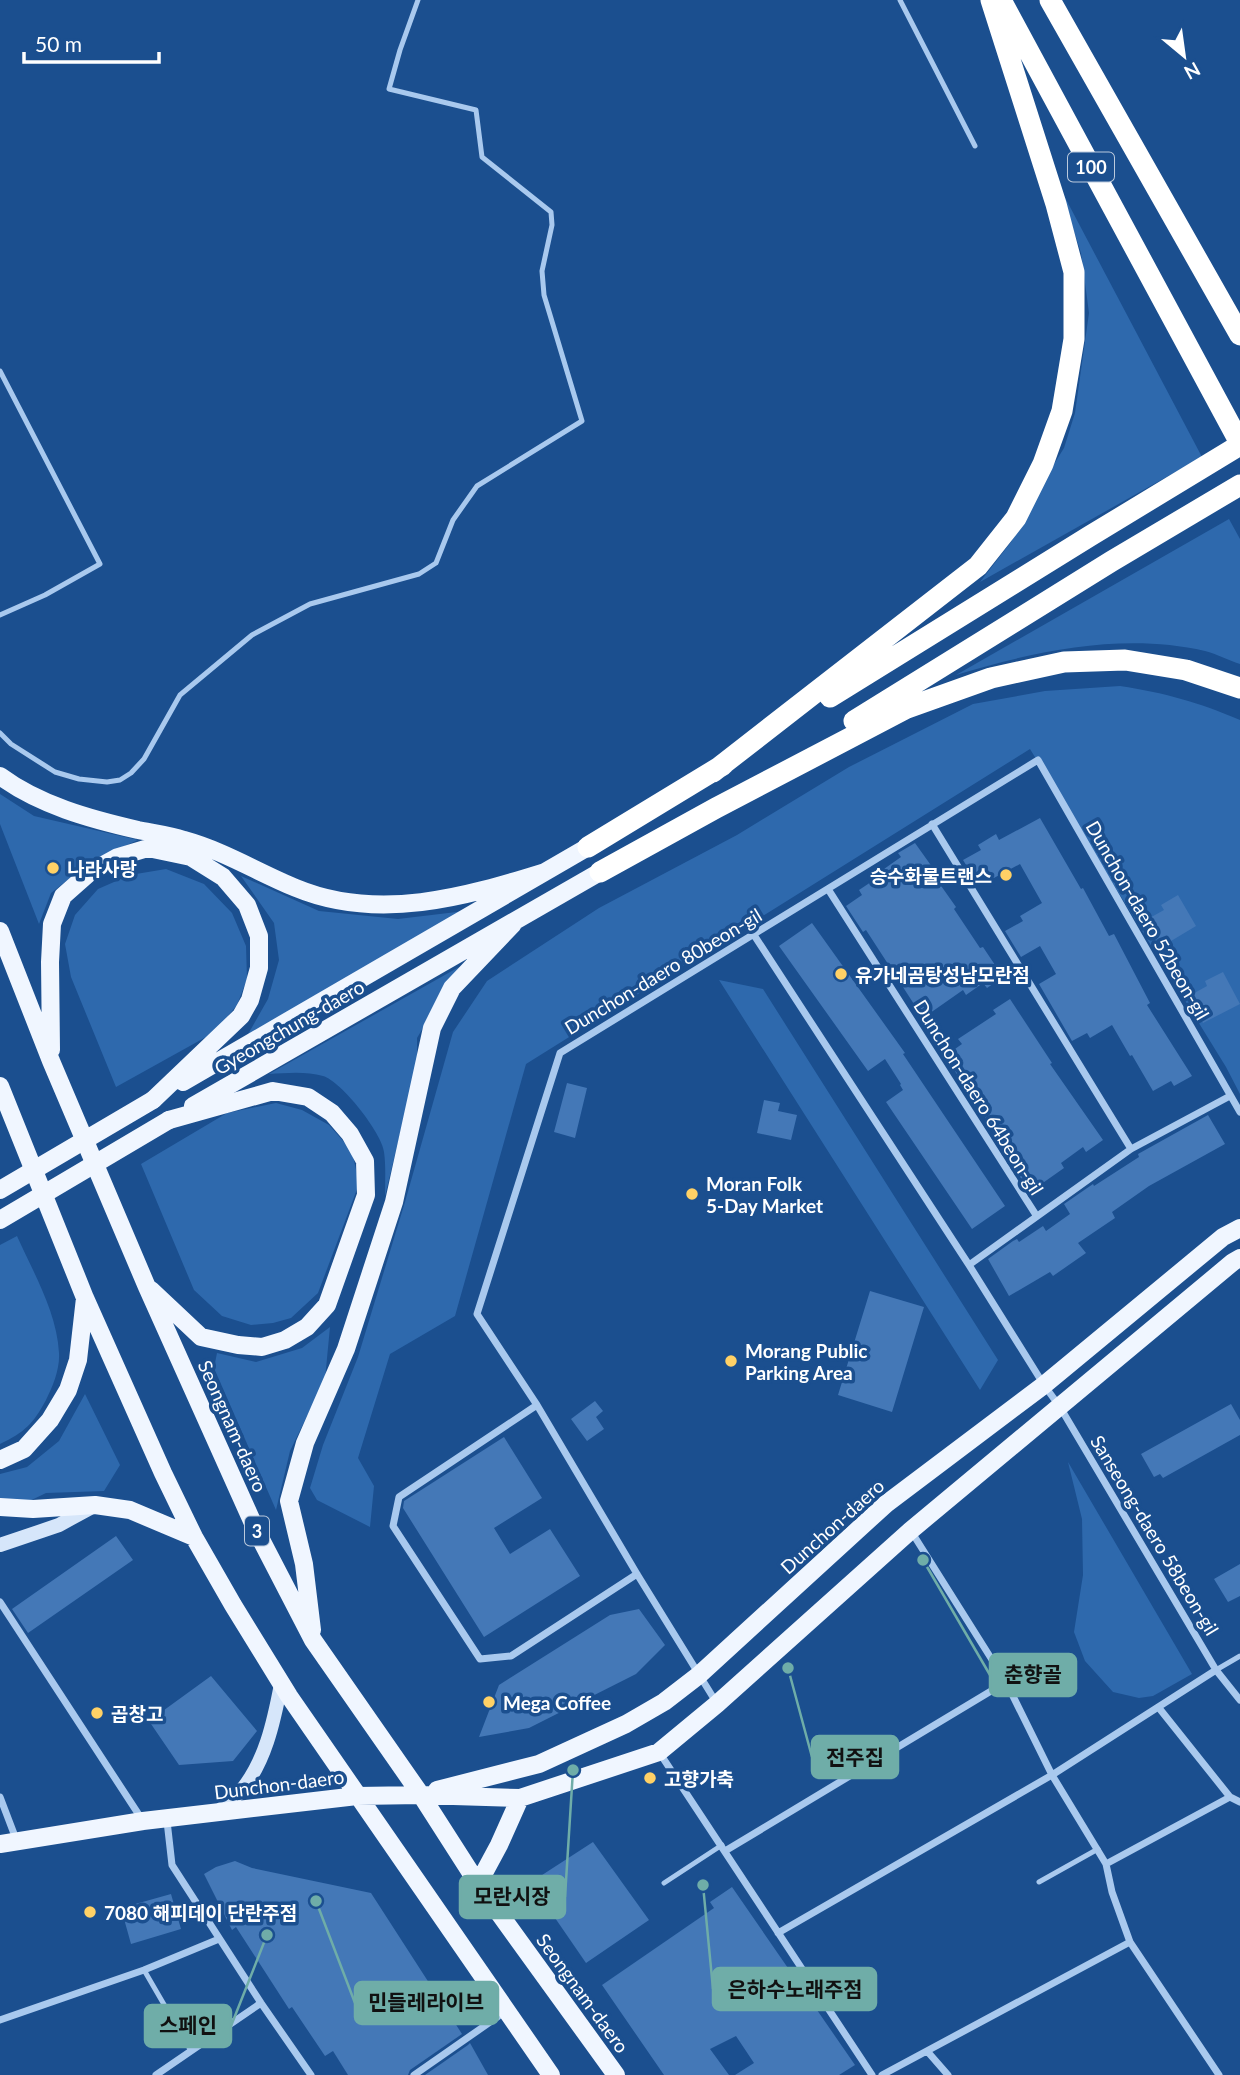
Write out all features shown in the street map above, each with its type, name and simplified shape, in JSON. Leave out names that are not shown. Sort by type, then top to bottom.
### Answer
[{"type":"highway","points":[[713,772],[978,566],[1016,518],[1051,442],[1062,411],[1074,339],[1074,272],[1056,204],[991,0]]},
{"type":"highway","name":"100","points":[[1002,0],[1240,444]]},
{"type":"highway","name":"100","points":[[1050,0],[1236,327]]},
{"type":"highway","points":[[587,847],[713,772],[928,635],[1240,444]]},
{"type":"highway","points":[[716,808],[1112,561],[1240,485]]},
{"type":"highway","points":[[600,872],[908,708],[991,677],[1064,662],[1125,660],[1186,670],[1240,688]]},
{"type":"main road","points":[[0,776],[20,791],[60,808],[134,829],[184,839],[332,901],[367,905],[409,905],[503,885],[545,872]]},
{"type":"main road","name":"Gyeongchung-daero","points":[[0,1190],[587,847]]},
{"type":"main road","points":[[51,1061],[52,924],[63,896],[89,873],[118,857],[148,848],[191,857],[223,877],[247,905],[259,936],[259,968],[250,1000],[241,1016],[153,1100]]},
{"type":"main road","name":"Gyeongchung-daero","points":[[0,1220],[600,872]]},
{"type":"main road","points":[[313,1640],[304,1564],[289,1501],[305,1443],[346,1349],[394,1202],[432,1028],[452,988],[513,924]]},
{"type":"main road","name":"Seongnam-daero","points":[[0,931],[51,1061],[147,1287],[256,1530],[313,1640],[421,1795],[478,1884],[616,2075]]},
{"type":"main road","points":[[0,1086],[85,1298],[194,1537],[281,1684],[551,2075]]},
{"type":"main road","points":[[147,1287],[201,1337],[238,1345],[262,1346],[285,1340],[307,1327],[327,1305],[366,1195],[365,1161],[350,1134],[332,1113],[308,1097],[273,1091],[169,1120]]},
{"type":"main road","name":"Dunchon-daero","points":[[421,1795],[539,1764],[626,1724],[664,1702],[699,1675],[886,1504],[1044,1385],[1223,1237],[1240,1228]]},
{"type":"main road","name":"Dunchon-daero","points":[[8,1843],[143,1822],[358,1796],[520,1798],[659,1752],[718,1704],[910,1531],[1240,1258]]},
{"type":"main road","points":[[0,1460],[24,1449],[50,1420],[68,1390],[78,1360],[85,1298]]},
{"type":"main road","points":[[0,1507],[33,1509],[95,1505],[130,1510],[194,1537]]},
{"type":"main road","points":[[478,1884],[520,1798]]},
{"type":"street","name":"Dunchon-daero 80beon-gil","points":[[718,1704],[537,1405],[477,1314],[560,1053],[1038,760]]},
{"type":"street","name":"Dunchon-daero 52beon-gil","points":[[1038,760],[1240,1112]]},
{"type":"street","points":[[932,824],[1131,1149]]},
{"type":"street","name":"Dunchon-daero 64beon-gil","points":[[828,889],[1036,1215],[969,1265]]},
{"type":"street","points":[[754,934],[1044,1385]]},
{"type":"street","points":[[1036,1215],[1131,1149],[1230,1096]]},
{"type":"street","name":"Sanseong-daero 58beon-gil","points":[[1044,1385],[1060,1407],[1216,1671],[1240,1700]]},
{"type":"street","points":[[537,1405],[399,1497],[393,1526],[480,1659],[511,1656],[638,1574]]},
{"type":"street","points":[[0,1545],[59,1525],[95,1505]]},
{"type":"street","points":[[910,1531],[1006,1682],[1052,1775],[1098,1849],[1106,1864],[1112,1892],[1130,1941],[1219,2075]]},
{"type":"street","points":[[0,1602],[143,1822]]},
{"type":"street","points":[[778,1933],[1052,1775],[1216,1671]]},
{"type":"street","points":[[724,1848],[1006,1682]]},
{"type":"street","points":[[218,1812],[240,1791],[254,1770],[271,1730],[281,1684]]},
{"type":"street","points":[[1159,1708],[1230,1797],[1240,1802]]},
{"type":"street","points":[[659,1752],[872,2075]]},
{"type":"street","name":"Dunchon-daero","points":[[0,1797],[8,1843]]},
{"type":"street","points":[[1106,1864],[1230,1797]]},
{"type":"street","points":[[166,1819],[172,1865],[311,2075]]},
{"type":"street","points":[[0,2020],[144,1970],[219,1939]]},
{"type":"street","points":[[882,2075],[1130,1941]]},
{"type":"street","points":[[156,2075],[261,2003]]},
{"type":"street","points":[[414,2075],[507,2010]]},
{"type":"street","points":[[927,2051],[947,2075]]},
{"type":"lane","points":[[0,733],[11,744],[55,772],[79,779],[107,782],[120,780],[144,759],[180,695],[251,635],[310,604],[419,574],[436,563],[453,520],[477,486],[582,421],[544,295],[542,271],[552,225],[551,212],[482,157],[476,110],[389,89],[418,0]]},
{"type":"lane","points":[[900,0],[975,146]]},
{"type":"lane","points":[[0,371],[100,564],[45,595],[0,615]]},
{"type":"lane","points":[[1216,1671],[1240,1656]]},
{"type":"lane","points":[[664,1883],[724,1848]]},
{"type":"lane","points":[[1039,1882],[1098,1849]]},
{"type":"lane","points":[[144,1970],[191,2051]]},
{"type":"shaded area","points":[[1060,188],[1202,457],[980,582],[1011,542],[1032,507],[1064,448],[1075,413],[1089,313],[1081,253]]},
{"type":"shaded area","points":[[1229,519],[1240,539],[1240,664],[1205,651],[1174,646],[1111,644],[1017,658],[956,675]]},
{"type":"shaded area","points":[[1120,686],[1181,699],[1240,720],[1240,1094],[1030,749],[526,1064],[455,1316],[390,1354],[358,1458],[374,1486],[370,1527],[317,1500],[310,1488],[323,1445],[358,1357],[453,1032],[487,981],[599,908],[737,835],[849,767],[973,704],[1045,691]]},
{"type":"shaded area","points":[[0,794],[34,816],[138,840],[79,871],[51,893],[39,924],[0,824]]},
{"type":"shaded area","points":[[166,869],[204,884],[232,913],[246,946],[247,979],[237,1005],[215,1032],[116,1087],[71,977],[65,944],[75,915],[98,889],[130,875]]},
{"type":"shaded area","points":[[241,876],[319,911],[398,919],[465,911],[247,1036],[268,999],[279,960],[274,923]]},
{"type":"shaded area","points":[[459,967],[417,1038],[417,1063],[385,1196],[382,1143],[350,1097],[331,1080],[316,1074],[269,1074]]},
{"type":"shaded area","points":[[719,980],[763,989],[998,1360],[980,1390]]},
{"type":"shaded area","points":[[276,1103],[302,1110],[329,1125],[352,1151],[359,1184],[318,1293],[291,1318],[251,1325],[222,1316],[194,1290],[141,1164],[227,1113]]},
{"type":"shaded area","points":[[17,1236],[49,1307],[59,1359],[53,1383],[37,1415],[22,1431],[0,1444],[0,1245]]},
{"type":"shaded area","points":[[330,1327],[325,1379],[290,1451],[276,1510],[214,1368],[217,1353],[256,1362],[302,1348]]},
{"type":"shaded area","points":[[85,1394],[120,1465],[104,1491],[46,1493],[13,1509],[0,1507],[0,1474],[27,1467],[59,1441]]},
{"type":"shaded area","points":[[1068,1462],[1192,1674],[1153,1696],[1139,1698],[1113,1692],[1085,1661],[1074,1632],[1083,1575],[1082,1519]]},
{"type":"building","points":[[1040,818],[1109,936],[1114,934],[1150,1003],[1147,1005],[1192,1076],[1174,1086],[1171,1081],[1153,1091],[1112,1025],[1090,1038],[1087,1033],[1072,1041],[1039,984],[1056,974],[1040,946],[1021,957],[1005,931],[1023,921],[1020,916],[1042,903],[1020,864],[979,886],[963,860],[981,850],[978,845],[996,834],[999,840]]},
{"type":"building","points":[[915,843],[935,871],[932,873],[956,907],[954,909],[1003,977],[987,988],[983,983],[966,995],[963,990],[923,1018],[866,930],[863,932],[846,906],[862,895],[859,890],[886,872],[884,869],[901,857],[898,853]]},
{"type":"building","points":[[1178,895],[1196,926],[1161,947],[1146,920],[1164,910],[1161,905]]},
{"type":"building","points":[[812,923],[905,1053],[903,1054],[1005,1206],[972,1229],[886,1102],[903,1090],[885,1059],[868,1071],[779,946]]},
{"type":"building","points":[[1223,972],[1240,1004],[1203,1023],[1189,996],[1207,986],[1205,981]]},
{"type":"building","points":[[1010,999],[1052,1063],[1050,1064],[1103,1140],[1086,1152],[1083,1147],[1061,1163],[1064,1168],[1030,1192],[1007,1157],[1010,1155],[945,1056],[962,1044],[958,1039],[996,1014],[993,1010]]},
{"type":"building","points":[[567,1083],[587,1088],[575,1138],[554,1132]]},
{"type":"building","points":[[764,1100],[780,1103],[778,1111],[797,1115],[791,1140],[757,1133]]},
{"type":"building","points":[[1208,1115],[1225,1144],[1149,1186],[1112,1212],[1115,1218],[1078,1243],[1086,1253],[1053,1276],[1050,1272],[1009,1296],[988,1259],[1013,1241],[1017,1239],[1019,1242],[1043,1226],[1046,1231],[1070,1214],[1064,1204],[1139,1157],[1138,1154]]},
{"type":"building","points":[[870,1291],[924,1307],[892,1412],[838,1395]]},
{"type":"building","points":[[595,1401],[603,1411],[596,1417],[604,1429],[587,1441],[571,1419]]},
{"type":"building","points":[[1231,1404],[1240,1420],[1240,1435],[1163,1478],[1160,1474],[1154,1477],[1141,1454]]},
{"type":"building","points":[[504,1437],[542,1498],[494,1528],[510,1554],[550,1529],[580,1576],[484,1637],[403,1508],[404,1501]]},
{"type":"building","points":[[116,1536],[133,1560],[28,1633],[12,1609]]},
{"type":"building","points":[[1240,1564],[1240,1596],[1228,1602],[1214,1579]]},
{"type":"building","points":[[639,1609],[665,1645],[636,1674],[529,1728],[479,1737],[499,1685],[610,1615]]},
{"type":"building","points":[[211,1676],[257,1731],[233,1761],[179,1765],[149,1721]]},
{"type":"building","points":[[593,1842],[649,1920],[586,1963],[542,1899],[539,1877]]},
{"type":"building","points":[[235,1861],[252,1868],[371,1893],[462,2034],[410,2070],[408,2075],[348,2075],[333,2051],[325,2056],[292,2007],[289,2009],[236,1927],[232,1930],[204,1874]]},
{"type":"building","points":[[732,1887],[855,2065],[839,2075],[735,2075],[754,2063],[736,2036],[710,2049],[729,2075],[664,2075],[602,1985],[714,1908],[710,1902]]},
{"type":"building","points":[[171,1894],[181,1929],[131,1944],[121,1908]]},
{"type":"building","points":[[470,2043],[488,2075],[425,2075],[468,2045]]},
{"type":"place","name":"나라사랑","points":[[53,868]]},
{"type":"place","name":"승수화물트랜스","points":[[1006,875]]},
{"type":"place","name":"유가네곰탕성남모란점","points":[[841,974]]},
{"type":"place","name":"Moran Folk 5-Day Market","points":[[692,1194]]},
{"type":"place","name":"Morang Public Parking Area","points":[[731,1361]]},
{"type":"place","name":"춘향골","points":[[923,1560]]},
{"type":"place","name":"전주집","points":[[788,1668]]},
{"type":"place","name":"Mega Coffee","points":[[489,1702]]},
{"type":"place","name":"곱창고","points":[[97,1713]]},
{"type":"place","name":"모란시장","points":[[573,1770]]},
{"type":"place","name":"고향가축","points":[[650,1778]]},
{"type":"place","name":"은하수노래주점","points":[[703,1885]]},
{"type":"place","name":"민들레라이브","points":[[316,1901]]},
{"type":"place","name":"7080 해피데이 단란주점","points":[[90,1912]]},
{"type":"place","name":"스페인","points":[[267,1935]]}]
